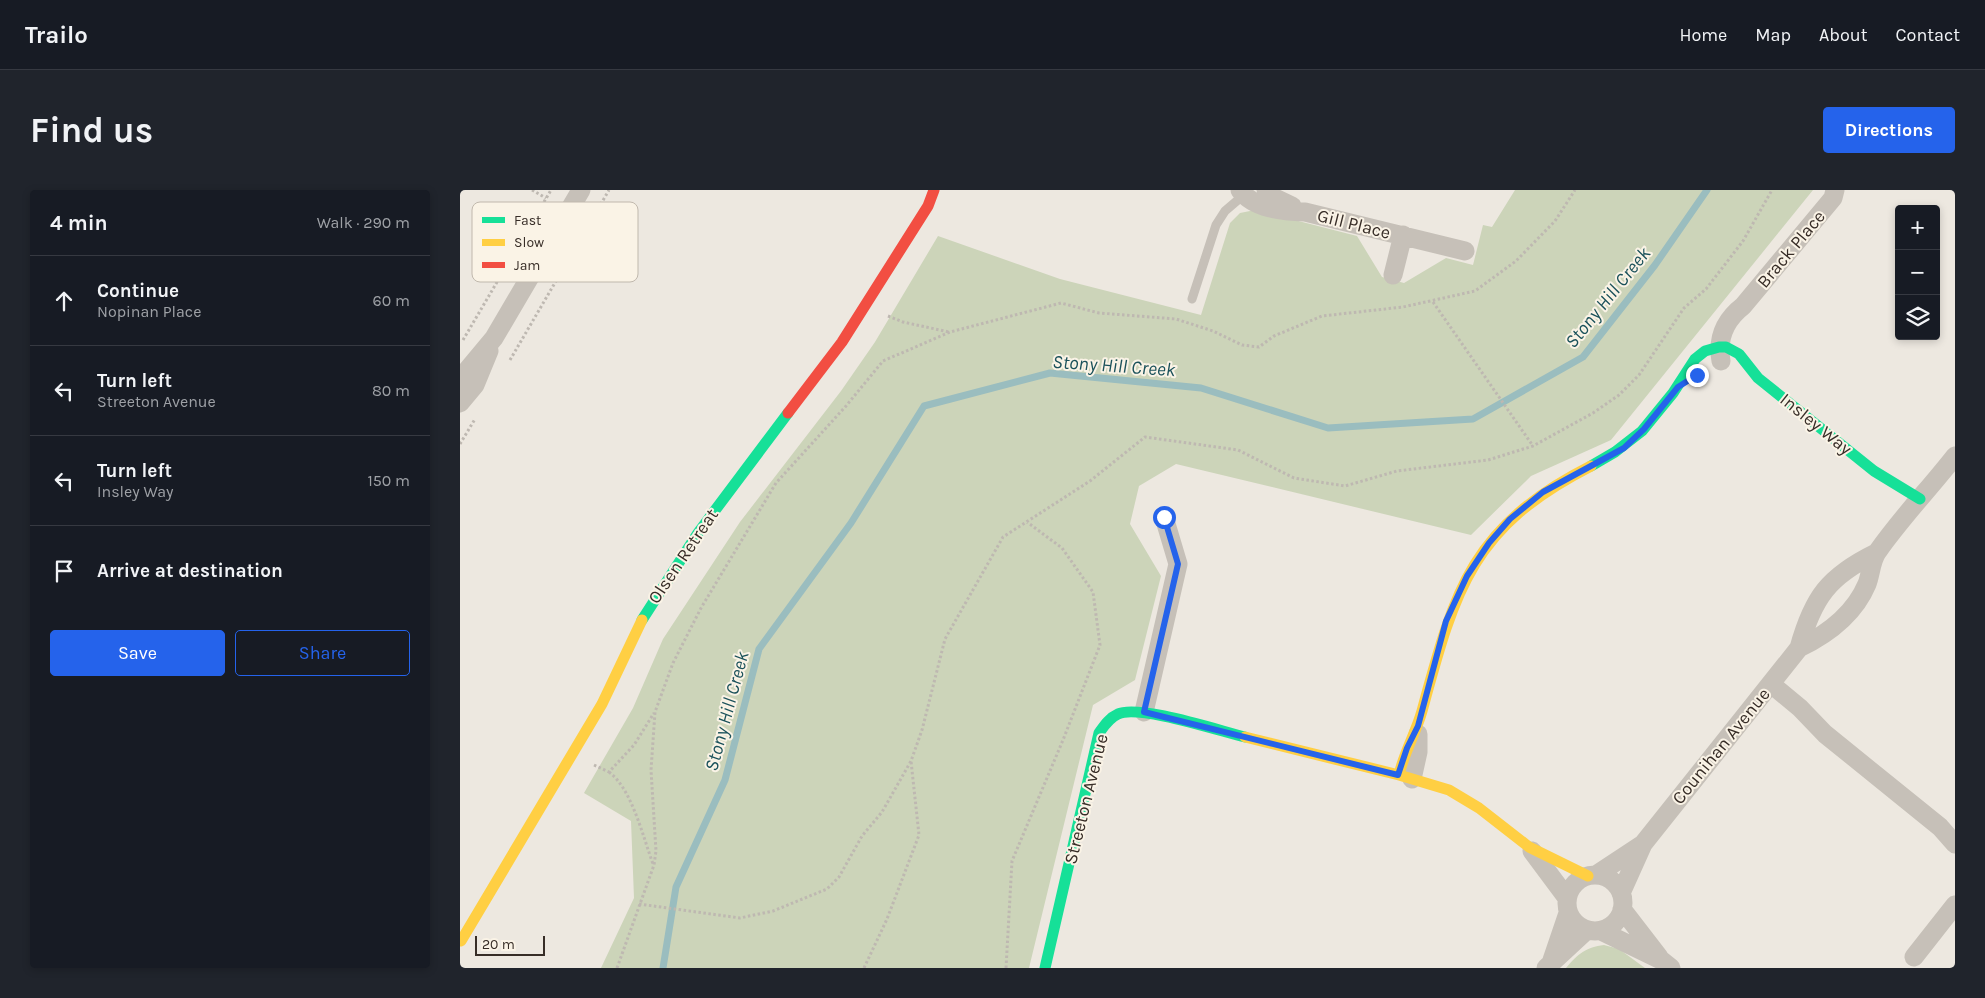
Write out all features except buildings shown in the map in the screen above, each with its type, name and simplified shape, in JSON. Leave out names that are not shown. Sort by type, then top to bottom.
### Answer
[{"type":"street","name":"Olsen Retreat","points":[[461,941],[602,704],[648,608],[698,533],[842,342],[928,206],[934,190]]},
{"type":"street","name":"Gill Place","points":[[1266,190],[1275,198],[1304,212]]},
{"type":"street","name":"Brack Place","points":[[1723,352],[1724,327],[1732,315],[1743,306],[1832,198],[1835,190]]},
{"type":"street","name":"Gill Place","points":[[1244,192],[1259,204],[1286,211],[1304,212],[1465,251]]},
{"type":"street","name":"Gill Place","points":[[1393,275],[1403,236]]},
{"type":"street","points":[[460,403],[475,385],[494,338],[525,282]]},
{"type":"street","points":[[460,379],[494,338]]},
{"type":"street","points":[[1405,777],[1418,752],[1418,726],[1446,621],[1467,576],[1489,543],[1510,519],[1543,492],[1624,448],[1644,429],[1678,387],[1697,375],[1723,352]]},
{"type":"street","name":"Insley Way","points":[[1723,352],[1916,504]]},
{"type":"street","name":"Counihan Avenue","points":[[1799,648],[1838,625],[1853,609],[1867,584],[1876,553],[1955,456]]},
{"type":"street","points":[[1144,712],[1178,564],[1164,517]]},
{"type":"street","name":"Counihan Avenue","points":[[1622,901],[1643,844],[1799,648],[1807,619],[1820,594],[1835,578],[1851,566],[1876,553]]},
{"type":"street","points":[[1767,689],[1794,716],[1825,734],[1948,830],[1955,844]]},
{"type":"street","name":"Streeton Avenue","points":[[1045,968],[1100,733],[1109,718],[1122,710],[1144,712],[1405,777],[1448,790],[1479,808],[1529,847],[1592,876]]},
{"type":"street","name":"Counihan Avenue","points":[[1592,876],[1643,844]]},
{"type":"street","name":"Streeton Avenue","points":[[1529,847],[1568,906]]},
{"type":"street","points":[[1549,965],[1574,884],[1592,876],[1611,880],[1622,901],[1666,964]]},
{"type":"street","points":[[1549,965],[1594,931],[1615,923],[1622,901]]},
{"type":"street","points":[[1568,906],[1578,926],[1594,931],[1666,964]]},
{"type":"street","points":[[1914,958],[1955,906]]},
{"type":"lane","name":"Gill Place","points":[[1192,299],[1216,225],[1225,211],[1244,192]]},
{"type":"path","points":[[532,190],[546,198]]},
{"type":"path","points":[[544,202],[551,190]]},
{"type":"path","points":[[602,202],[609,190]]},
{"type":"path","points":[[609,772],[634,744],[655,712],[673,663],[697,616],[776,483],[846,406],[883,361],[950,332],[1061,303],[1099,313],[1176,320],[1213,331],[1242,345],[1259,347],[1274,336],[1322,316],[1434,302],[1475,291],[1516,261],[1555,221],[1575,190]]},
{"type":"path","points":[[639,904],[740,918],[773,910],[827,889],[839,877],[862,836],[882,812],[911,761],[922,730],[945,640],[1003,537],[1090,481],[1145,437],[1238,450],[1294,478],[1345,486],[1397,471],[1488,460],[1533,446],[1593,413],[1619,395],[1639,376],[1684,308],[1706,289],[1743,241],[1772,190]]},
{"type":"path","points":[[460,345],[497,282]]},
{"type":"path","points":[[505,368],[555,282]]},
{"type":"path","points":[[1434,302],[1533,446]]},
{"type":"path","points":[[865,306],[903,322],[950,332]]},
{"type":"path","points":[[460,444],[480,410]]},
{"type":"path","points":[[1006,968],[1012,861],[1063,740],[1100,645],[1092,592],[1062,548],[1027,522]]},
{"type":"path","points":[[617,968],[654,865],[656,851],[651,770],[655,712]]},
{"type":"path","points":[[573,755],[609,772],[617,778],[630,801],[654,865]]},
{"type":"path","points":[[864,968],[887,919],[919,835],[911,761]]},
{"type":"green space","points":[[1515,190],[1813,190],[1611,440],[1531,476],[1471,535],[1176,464],[1139,486],[1130,524],[1161,576],[1135,680],[1093,705],[1029,968],[601,968],[634,898],[631,821],[584,793],[633,708],[663,639],[740,522],[841,391],[875,342],[938,236],[1060,279],[1201,315],[1230,223],[1240,213],[1255,210],[1357,236],[1382,277],[1404,283],[1446,258],[1473,265],[1483,225],[1492,227]]},
{"type":"green space","points":[[1604,945],[1619,949],[1645,968],[1566,968],[1583,952],[1592,947]]},
{"type":"waterway","name":"Stony Hill Creek","points":[[663,968],[676,887],[725,780],[759,649],[851,523],[924,406],[1050,373],[1201,388],[1328,428],[1473,419],[1583,357],[1655,265],[1707,190]]},
{"type":"traffic: fast","points":[[1591,466],[1615,452],[1642,431],[1673,393],[1695,359],[1705,351],[1726,347],[1739,354],[1758,378],[1874,471],[1920,499]]},
{"type":"traffic: fast","points":[[642,620],[698,533],[788,413]]},
{"type":"traffic: fast","points":[[1045,968],[1099,733],[1107,722],[1118,714],[1128,712],[1143,713],[1160,715],[1245,737]]},
{"type":"traffic: slow","points":[[1399,775],[1419,719],[1445,630],[1458,596],[1474,566],[1493,538],[1519,513],[1551,489],[1591,466]]},
{"type":"traffic: slow","points":[[461,941],[602,704],[642,620]]},
{"type":"traffic: slow","points":[[1245,737],[1399,775],[1449,790],[1479,808],[1529,847],[1588,876]]},
{"type":"traffic: jam","points":[[788,413],[842,342],[928,206],[934,190]]},
{"type":"route","points":[[1164,517],[1178,564],[1144,712],[1398,775],[1407,748],[1418,726],[1446,621],[1467,576],[1489,543],[1510,519],[1543,492],[1624,448],[1644,429],[1678,387],[1697,375]]}]
